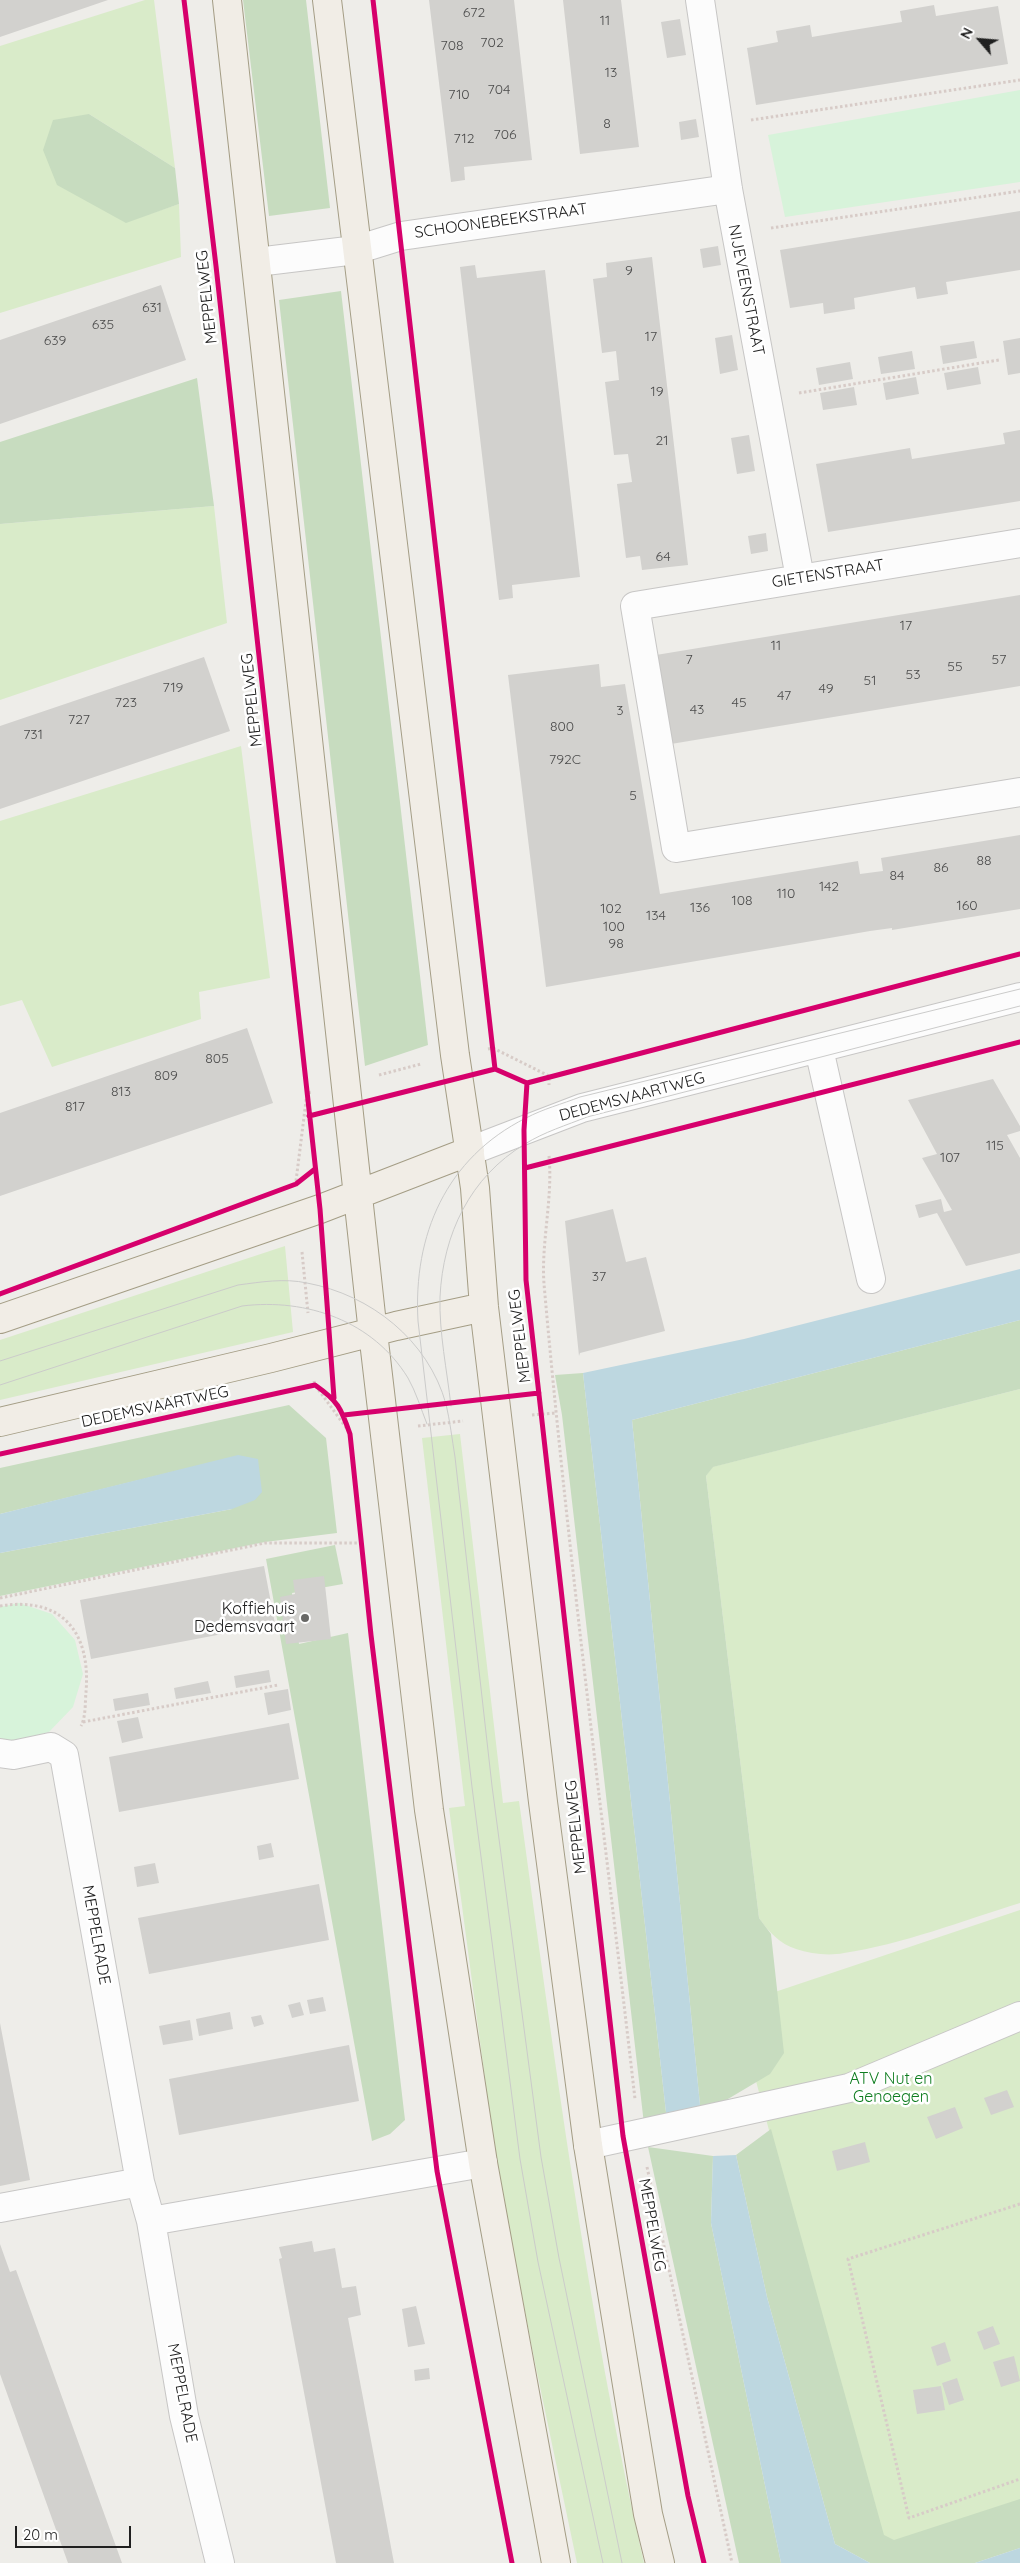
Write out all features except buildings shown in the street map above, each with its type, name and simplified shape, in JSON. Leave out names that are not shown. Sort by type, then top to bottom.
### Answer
[{"type":"main road","points":[[227,0],[373,1332],[429,1810],[483,2163],[556,2563]]},
{"type":"main road","name":"MEPPELWEG","points":[[327,0],[454,1045],[470,1151],[484,1307],[543,1802],[588,2145],[648,2514],[660,2563]]},
{"type":"main road","name":"DEDEMSVAARTWEG","points":[[0,1319],[358,1195],[470,1151]]},
{"type":"main road","name":"DEDEMSVAARTWEG","points":[[0,1422],[484,1307]]},
{"type":"street","name":"NIJEVEENSTRAAT","points":[[700,0],[728,189],[800,578]]},
{"type":"street","name":"SCHOONEBEEKSTRAAT","points":[[257,262],[356,250],[402,236],[728,189]]},
{"type":"street","name":"GIETENSTRAAT","points":[[1020,543],[635,606],[676,848],[1020,792]]},
{"type":"street","name":"DEDEMSVAARTWEG","points":[[470,1151],[582,1108],[1020,998]]},
{"type":"street","points":[[819,1049],[871,1279]]},
{"type":"street","points":[[0,1753],[13,1755],[58,1751]]},
{"type":"street","name":"MEPPELRADE","points":[[58,1751],[140,2182],[151,2221],[184,2416],[220,2563]]},
{"type":"street","points":[[588,2145],[849,2088],[1020,2016]]},
{"type":"street","points":[[151,2221],[483,2163]]},
{"type":"street","points":[[0,2208],[140,2182]]},
{"type":"path","points":[[717,124],[1020,80]]},
{"type":"path","points":[[736,232],[1020,191]]},
{"type":"path","points":[[798,393],[999,360]]},
{"type":"path","points":[[492,1038],[494,1055]]},
{"type":"path","points":[[542,1078],[558,1074]]},
{"type":"path","points":[[306,1083],[310,1125]]},
{"type":"path","points":[[541,1164],[559,1160]]},
{"type":"path","points":[[286,1188],[302,1179]]},
{"type":"path","points":[[305,1387],[315,1385],[334,1398]]},
{"type":"path","points":[[337,1404],[350,1434],[351,1444]]},
{"type":"path","points":[[541,1407],[543,1424]]},
{"type":"path","points":[[350,1434],[497,1417],[556,1413]]},
{"type":"path","points":[[360,1533],[362,1551]]},
{"type":"path","points":[[0,1598],[265,1543],[361,1543]]},
{"type":"path","points":[[0,1606],[19,1603],[55,1610],[79,1635],[87,1673],[83,1722],[58,1751]]},
{"type":"path","points":[[83,1722],[278,1685]]},
{"type":"path","points":[[1020,2204],[848,2260],[909,2518],[1020,2479]]},
{"type":"green space","points":[[145,0],[154,0],[175,168],[89,114],[126,222],[179,204],[181,257],[0,313],[0,46]]},
{"type":"green space","points":[[243,0],[306,0],[330,208],[269,216]]},
{"type":"green space","points":[[1020,90],[1020,182],[785,217],[768,135]]},
{"type":"green space","points":[[89,114],[175,168],[179,204],[126,223],[57,185],[43,150],[53,120]]},
{"type":"green space","points":[[341,291],[428,1045],[365,1066],[279,300]]},
{"type":"green space","points":[[197,378],[214,506],[0,524],[0,442]]},
{"type":"green space","points":[[214,506],[227,623],[0,700],[0,524]]},
{"type":"green space","points":[[241,746],[270,978],[199,992],[201,1019],[52,1067],[22,1000],[0,1006],[0,821]]},
{"type":"green space","points":[[285,1246],[293,1332],[0,1400],[0,1340]]},
{"type":"green space","points":[[1020,1320],[1020,1389],[713,1467],[706,1476],[759,1918],[771,1934],[784,2053],[770,2074],[701,2115],[632,1420]]},
{"type":"green space","points":[[583,1373],[667,2121],[644,2124],[562,1415],[555,1375]]},
{"type":"green space","points":[[1020,1389],[1020,1903],[910,1938],[865,1949],[838,1954],[826,1954],[790,1947],[766,1928],[759,1918],[706,1476],[712,1467]]},
{"type":"green space","points":[[289,1405],[326,1438],[337,1533],[265,1542],[0,1596],[0,1553],[232,1509],[238,1456],[0,1514],[0,1468]]},
{"type":"green space","points":[[460,1434],[503,1803],[519,1801],[573,2184],[605,2374],[644,2563],[577,2563],[535,2363],[496,2162],[449,1808],[465,1806],[422,1438]]},
{"type":"green space","points":[[335,1545],[343,1584],[292,1593],[299,1644],[348,1633],[405,2120],[390,2134],[372,2141],[266,1559]]},
{"type":"green space","points":[[19,1603],[52,1614],[75,1640],[83,1674],[73,1707],[49,1732],[13,1742],[0,1738],[0,1607]]},
{"type":"green space","name":"ATV Nut en Genoegen","points":[[1020,1910],[1020,2506],[880,2552],[736,2005]]},
{"type":"green space","points":[[771,2129],[884,2535],[894,2540],[1020,2499],[1020,2548],[975,2563],[870,2563],[835,2544],[767,2297],[736,2155]]},
{"type":"green space","points":[[648,2147],[713,2156],[711,2223],[781,2563],[739,2563]]},
{"type":"water","points":[[1020,1269],[1020,1320],[632,1420],[701,2115],[667,2121],[583,1373],[744,1339]]},
{"type":"water","points":[[238,1455],[258,1459],[262,1492],[255,1500],[232,1509],[0,1553],[0,1514]]},
{"type":"water","points":[[736,2155],[767,2297],[835,2544],[870,2563],[781,2563],[711,2223],[713,2156]]},
{"type":"water","points":[[1020,2548],[1020,2563],[975,2563]]},
{"type":"tram line","points":[[603,2563],[538,2262],[520,2159],[472,1787],[418,1321],[418,1289],[422,1259],[429,1230],[440,1202],[455,1177],[475,1154],[498,1135],[539,1112],[580,1097],[1020,989]]},
{"type":"tram line","points":[[451,1406],[440,1311],[442,1274],[447,1251],[463,1209],[489,1173],[506,1157],[540,1136],[587,1117],[1020,1006]]},
{"type":"tram line","points":[[0,1361],[238,1285],[290,1281],[331,1289],[353,1298],[374,1310],[394,1324],[411,1341],[426,1360],[437,1381],[446,1404],[455,1457],[492,1786],[541,2157],[559,2258],[622,2563]]},
{"type":"tram line","points":[[0,1385],[242,1306],[266,1304],[290,1306],[314,1310],[336,1318],[357,1328],[376,1342],[393,1358],[408,1378],[427,1424]]},
{"type":"cycle path","points":[[184,0],[216,266],[320,1209],[334,1398]]},
{"type":"cycle path","points":[[373,0],[495,1069]]},
{"type":"cycle path","points":[[309,1116],[495,1069],[527,1083],[1020,954]]},
{"type":"cycle path","points":[[525,1168],[1020,1042]]},
{"type":"cycle path","points":[[527,1083],[524,1130],[526,1280],[623,2136],[688,2496],[704,2563]]},
{"type":"cycle path","points":[[0,1294],[296,1184],[315,1169]]},
{"type":"cycle path","points":[[0,1454],[315,1385],[334,1401],[344,1418],[350,1434],[371,1635],[437,2171],[512,2563]]},
{"type":"cycle path","points":[[344,1415],[539,1393]]},
{"type":"place","name":"Koffiehuis Dedemsvaart","points":[[305,1618]]}]
